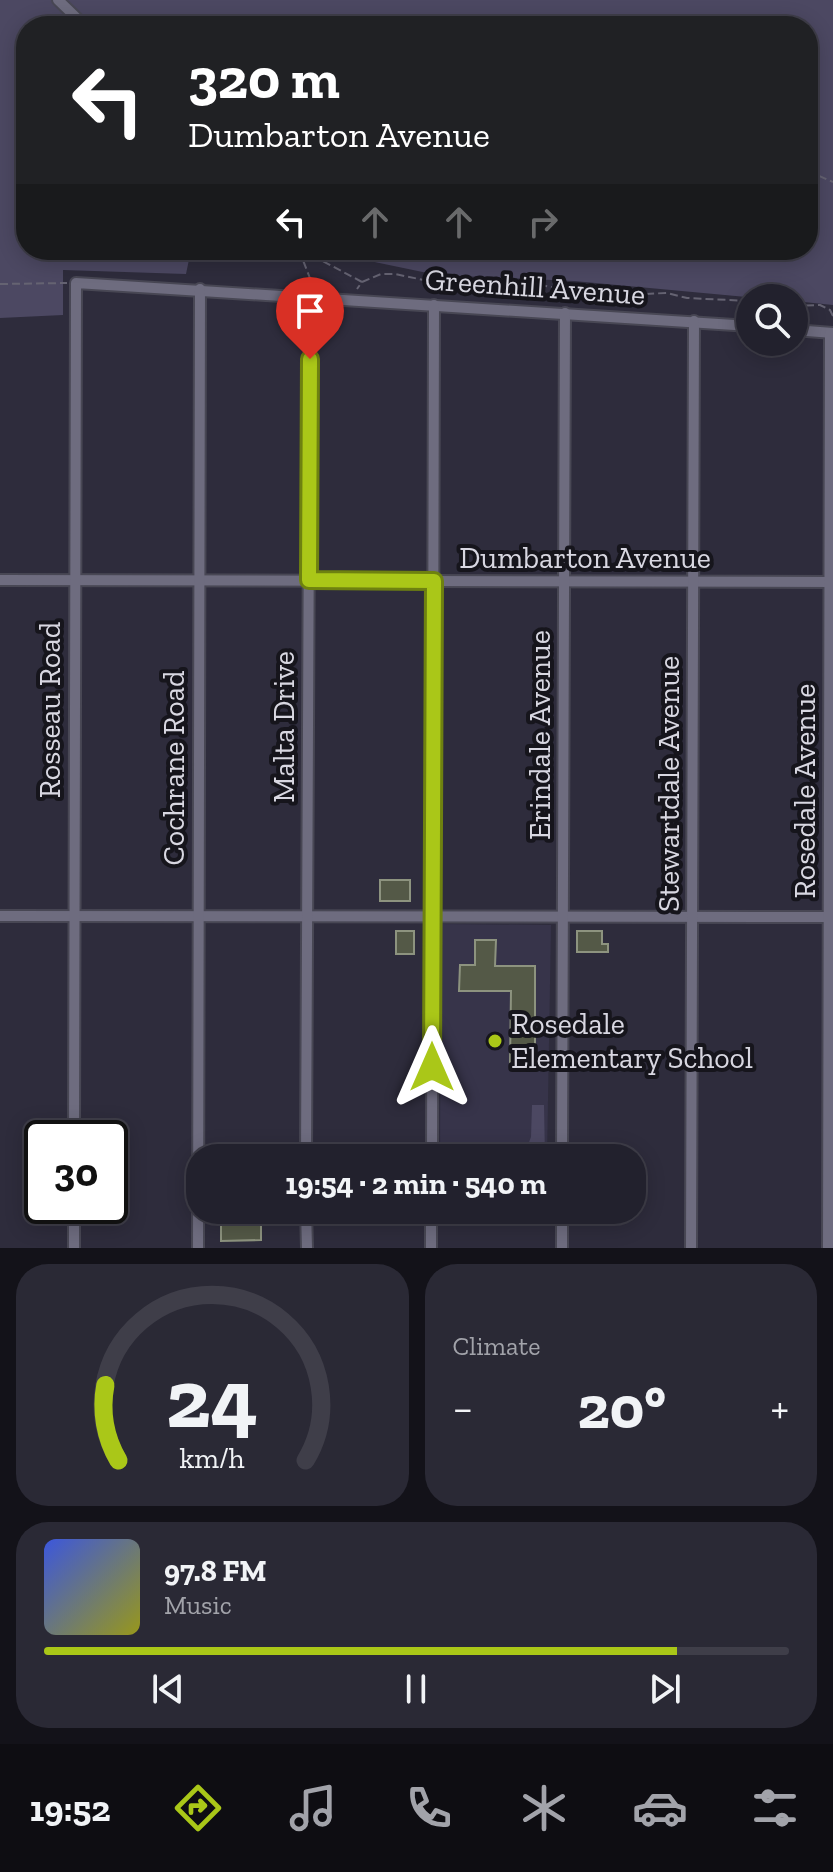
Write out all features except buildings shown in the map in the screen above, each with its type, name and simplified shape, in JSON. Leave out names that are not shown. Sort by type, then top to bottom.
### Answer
[{"type":"street","points":[[58,0],[72,16]]},
{"type":"street","name":"Greenhill Avenue","points":[[76,283],[312,292],[434,305],[736,325]]},
{"type":"street","name":"Rosseau Road","points":[[74,1120],[76,283]]},
{"type":"street","name":"Cochrane Road","points":[[198,1248],[200,289]]},
{"type":"street","name":"Malta Drive","points":[[306,1144],[312,292]]},
{"type":"street","points":[[432,1144],[434,305]]},
{"type":"street","name":"Erindale Avenue","points":[[562,1144],[565,313]]},
{"type":"street","name":"Stewartdale Avenue","points":[[691,1248],[694,321]]},
{"type":"street","points":[[808,331],[831,333]]},
{"type":"street","name":"Rosedale Avenue","points":[[828,1248],[831,333]]},
{"type":"street","name":"Dumbarton Avenue","points":[[0,580],[831,582]]},
{"type":"street","points":[[0,916],[831,917]]},
{"type":"street","points":[[74,1224],[74,1248]]},
{"type":"street","points":[[306,1224],[307,1248]]},
{"type":"street","points":[[431,1224],[431,1248]]},
{"type":"street","points":[[562,1224],[562,1248]]},
{"type":"path","points":[[304,260],[312,292]]},
{"type":"path","points":[[320,260],[362,282]]},
{"type":"path","points":[[357,290],[362,282],[381,274],[395,274],[443,284],[536,284],[596,296],[667,293],[687,298],[736,300]]},
{"type":"path","points":[[0,284],[76,283]]},
{"type":"path","points":[[808,305],[820,305],[830,310],[833,316]]},
{"type":"shaded area","points":[[0,0],[833,0],[833,305],[808,302],[808,284],[736,284],[736,296],[574,281],[437,275],[365,260],[818,260],[818,16],[16,16],[16,260],[189,260],[186,274],[63,270],[63,315],[0,318]]},
{"type":"shaded area","name":"Rosedale Elementary School","points":[[441,924],[551,925],[547,1144],[440,1144]]},
{"type":"shaded area","points":[[532,1105],[544,1105],[545,1144],[528,1144]]},
{"type":"place","name":"Rosedale Elementary School","points":[[495,1041]]},
{"type":"route","points":[[310,359],[309,580],[434,581],[432,1067]]}]
